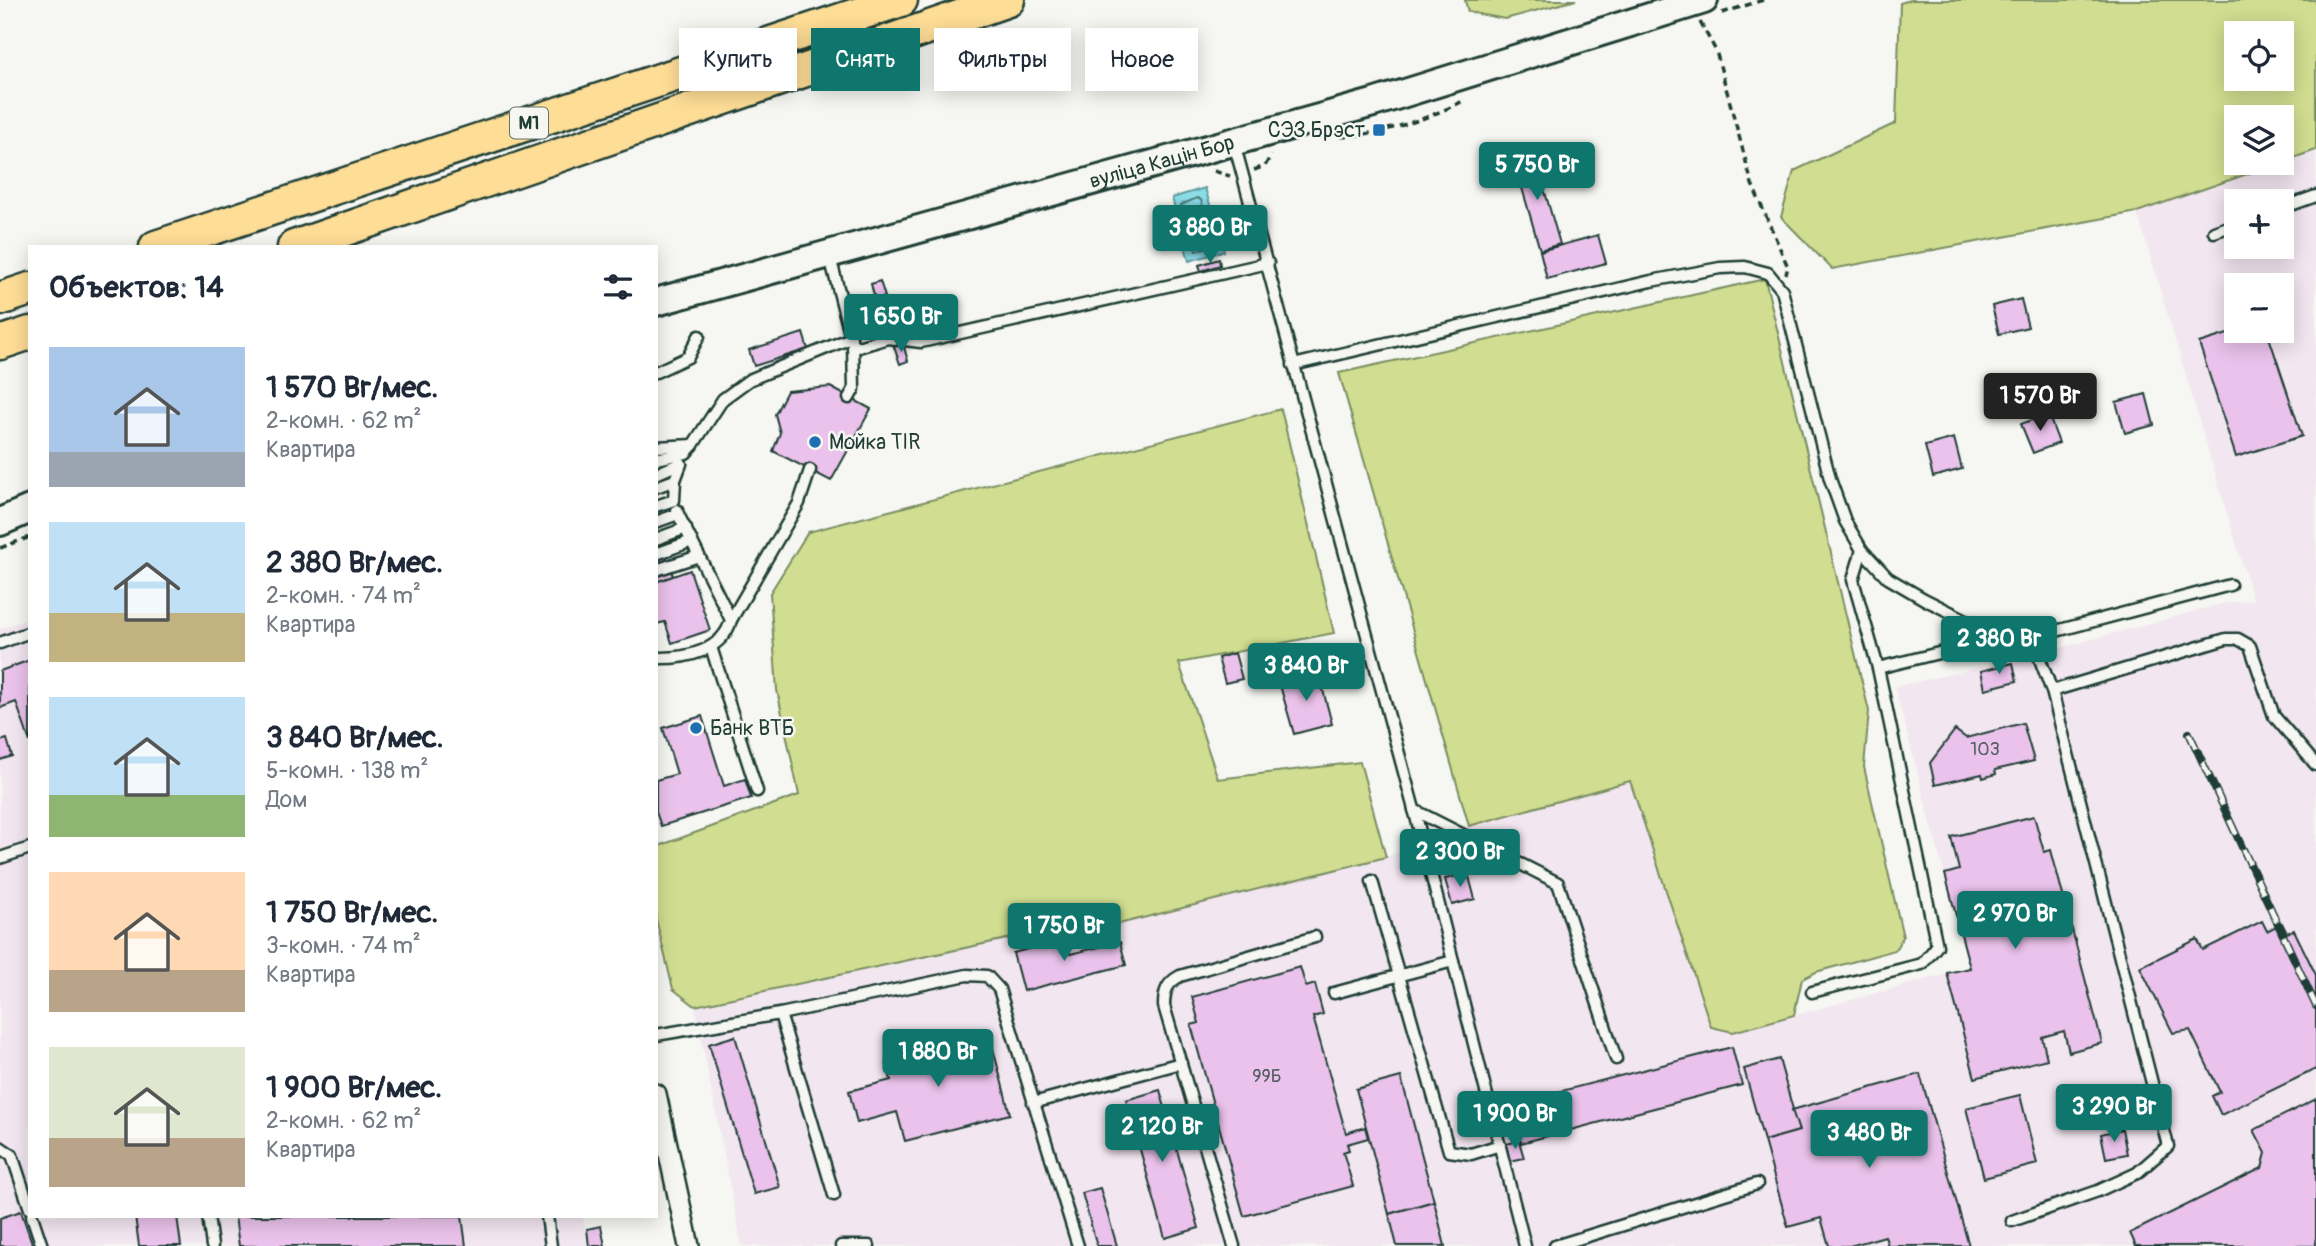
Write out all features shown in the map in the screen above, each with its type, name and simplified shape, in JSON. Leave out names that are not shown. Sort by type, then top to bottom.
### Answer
[{"type":"highway","name":"М1","points":[[162,245],[901,0]]},
{"type":"highway","name":"М1","points":[[303,245],[1008,0]]},
{"type":"highway","points":[[0,299],[28,290]]},
{"type":"highway","points":[[0,343],[28,334]]},
{"type":"main road","name":"вуліца Кацін Бор","points":[[658,301],[1701,10]]},
{"type":"main road","points":[[0,522],[28,510]]},
{"type":"street","points":[[658,1103],[689,1246]]},
{"type":"lane","points":[[1234,142],[1414,810],[1525,1246]]},
{"type":"lane","points":[[2294,204],[2316,196]]},
{"type":"lane","points":[[2214,232],[2224,228]]},
{"type":"lane","points":[[829,253],[853,343],[854,389],[849,398]]},
{"type":"lane","points":[[732,620],[678,514],[674,500],[675,480],[689,449],[723,399],[749,380],[853,343],[888,338],[922,342],[1268,263]]},
{"type":"lane","points":[[1293,365],[1651,281],[1720,268],[1745,267],[1768,273],[1782,290],[1830,479],[1845,521],[1862,550],[1888,578],[1978,626],[2022,640],[2038,654],[2052,691],[2168,1146],[2137,1173],[2108,1187],[2012,1221]]},
{"type":"lane","points":[[658,371],[688,358],[699,336]]},
{"type":"lane","points":[[658,447],[689,449]]},
{"type":"lane","points":[[658,458],[689,449]]},
{"type":"lane","points":[[658,473],[681,464]]},
{"type":"lane","points":[[658,658],[674,659],[711,648],[727,635],[732,620],[799,503],[810,470]]},
{"type":"lane","points":[[658,486],[675,480]]},
{"type":"lane","points":[[658,505],[674,500]]},
{"type":"lane","points":[[658,521],[678,514]]},
{"type":"lane","points":[[658,538],[686,528]]},
{"type":"lane","points":[[658,553],[692,541]]},
{"type":"lane","points":[[1812,992],[1922,964],[1937,946],[1878,668],[1853,580],[1862,550]]},
{"type":"lane","points":[[658,569],[699,556]]},
{"type":"lane","points":[[2022,640],[2230,585]]},
{"type":"lane","points":[[1878,668],[1955,649],[1978,626]]},
{"type":"lane","points":[[0,643],[28,633]]},
{"type":"lane","points":[[2052,691],[2226,639],[2238,639],[2250,646],[2274,716],[2316,765]]},
{"type":"lane","points":[[711,648],[757,791]]},
{"type":"lane","points":[[1414,810],[1558,883],[1616,1059]]},
{"type":"lane","points":[[0,858],[28,849]]},
{"type":"lane","points":[[1372,881],[1449,1151],[1471,1154],[1500,1145]]},
{"type":"lane","points":[[1234,1246],[1164,1006],[1164,992],[1171,981],[1315,937]]},
{"type":"lane","points":[[1335,993],[1453,961]]},
{"type":"lane","points":[[658,1035],[780,1014],[967,975],[987,976],[999,989],[1078,1246]]},
{"type":"lane","points":[[780,1014],[834,1195]]},
{"type":"lane","points":[[1034,1103],[1181,1063]]},
{"type":"lane","points":[[0,1147],[12,1155],[28,1203]]},
{"type":"lane","points":[[1555,1246],[1757,1184]]},
{"type":"lane","points":[[33,1218],[42,1246]]},
{"type":"lane","points":[[208,1218],[212,1246]]},
{"type":"lane","points":[[547,1218],[551,1246]]},
{"type":"lane","points":[[841,1246],[869,1246]]},
{"type":"path","points":[[1701,10],[1716,51],[1752,184],[1788,267],[1782,290]]},
{"type":"path","points":[[0,548],[28,538]]},
{"type":"shaded area","points":[[2316,150],[2316,1246],[742,1246],[695,1006],[1058,928],[1103,928],[1386,857],[1469,826],[1630,781],[1711,1027],[1733,1032],[1969,968],[1895,687],[2038,654],[2225,603],[2253,600],[2137,212],[2244,175],[2294,175],[2294,158]]},
{"type":"shaded area","points":[[28,619],[28,1218],[583,1218],[588,1246],[0,1246],[0,629]]},
{"type":"green space","points":[[1465,0],[1576,0],[1505,19],[1468,12]]},
{"type":"green space","points":[[1910,0],[2316,0],[2316,150],[2294,158],[2294,105],[2224,105],[2224,175],[2244,175],[2137,212],[1832,269],[1781,217],[1794,171],[1896,123],[1900,3]]},
{"type":"green space","points":[[1765,279],[1869,711],[1864,767],[1903,937],[1895,950],[1816,972],[1802,979],[1794,1015],[1733,1032],[1711,1027],[1630,781],[1469,826],[1339,373]]},
{"type":"green space","points":[[1281,409],[1334,633],[1179,663],[1218,779],[1360,762],[1386,857],[1103,928],[1058,928],[695,1006],[673,989],[658,927],[658,846],[799,795],[777,690],[770,593],[808,532]]},
{"type":"water","points":[[1205,188],[1224,251],[1189,261],[1172,198]]},
{"type":"building","points":[[1534,154],[1560,244],[1540,250],[1514,160]]},
{"type":"building","points":[[1598,235],[1606,263],[1547,279],[1540,251]]},
{"type":"building","points":[[1219,259],[1220,265],[1201,271],[1199,265]]},
{"type":"building","points":[[880,281],[885,297],[875,300],[871,284]]},
{"type":"building","points":[[2021,299],[2028,327],[1999,334],[1992,306]]},
{"type":"building","points":[[803,333],[808,349],[754,366],[749,350]]},
{"type":"building","points":[[2224,335],[2224,343],[2271,343],[2302,436],[2236,457],[2199,343]]},
{"type":"building","points":[[903,344],[908,361],[900,364],[894,347]]},
{"type":"building","name":"Мойка TIR","points":[[830,387],[871,409],[831,481],[773,451],[780,433],[775,414],[787,391]]},
{"type":"building","points":[[2146,394],[2154,425],[2125,433],[2116,402]]},
{"type":"building","points":[[2048,414],[2059,443],[2033,453],[2021,424]]},
{"type":"building","points":[[1954,438],[1962,469],[1933,477],[1925,446]]},
{"type":"building","points":[[658,534],[673,576],[658,581]]},
{"type":"building","points":[[690,570],[710,630],[672,643],[665,622],[658,624],[658,581]]},
{"type":"building","points":[[1235,653],[1242,679],[1225,683],[1218,658]]},
{"type":"building","points":[[28,661],[28,736],[16,702],[0,708],[0,671]]},
{"type":"building","points":[[2013,663],[2017,681],[1985,689],[1981,671]]},
{"type":"building","points":[[1318,671],[1332,724],[1294,734],[1279,682]]},
{"type":"building","points":[[702,716],[724,786],[745,779],[751,798],[661,826],[658,818],[658,779],[677,774],[663,728]]},
{"type":"building","points":[[2023,723],[2034,761],[1995,770],[1996,774],[1983,778],[1982,774],[1935,785],[1930,763],[1955,730],[1966,738]]},
{"type":"building","points":[[7,739],[12,756],[0,760],[0,741]]},
{"type":"building","points":[[2034,816],[2044,852],[2051,850],[2102,1043],[2069,1052],[2064,1031],[2042,1037],[2047,1059],[1975,1078],[1947,973],[1970,968],[1945,874],[1959,870],[1951,837]]},
{"type":"building","points":[[1468,873],[1475,899],[1452,905],[1445,879]]},
{"type":"building","points":[[2262,921],[2267,931],[2282,923],[2287,933],[2294,930],[2316,975],[2316,1069],[2221,1115],[2212,1096],[2220,1092],[2190,1030],[2173,1033],[2140,967],[2197,939],[2203,950]]},
{"type":"building","points":[[1066,939],[1070,954],[1120,942],[1126,965],[1023,991],[1013,953]]},
{"type":"building","points":[[1300,967],[1306,987],[1315,984],[1323,1014],[1313,1017],[1346,1133],[1365,1127],[1368,1138],[1347,1144],[1349,1150],[1343,1152],[1353,1186],[1244,1216],[1191,1025],[1199,1023],[1192,997]]},
{"type":"building","points":[[989,1033],[1010,1114],[905,1141],[897,1112],[857,1123],[849,1091],[891,1080],[886,1061]]},
{"type":"building","points":[[735,1036],[780,1187],[754,1194],[709,1044]]},
{"type":"building","points":[[1732,1047],[1742,1085],[1521,1143],[1511,1104]]},
{"type":"building","points":[[1779,1059],[1799,1131],[1764,1141],[1744,1069]]},
{"type":"building","points":[[1920,1074],[1969,1246],[1888,1246],[1885,1236],[1850,1246],[1829,1246],[1821,1218],[1788,1227],[1764,1141],[1799,1131],[1792,1110]]},
{"type":"building","points":[[1401,1077],[1434,1201],[1389,1214],[1356,1089]]},
{"type":"building","points":[[1160,1090],[1199,1228],[1165,1238],[1126,1100]]},
{"type":"building","points":[[2020,1095],[2037,1164],[1984,1178],[1966,1108]]},
{"type":"building","points":[[2316,1099],[2316,1246],[2136,1246],[2130,1233],[2262,1168],[2266,1153],[2254,1130]]},
{"type":"building","points":[[2122,1129],[2127,1154],[2106,1158],[2101,1134]]},
{"type":"building","points":[[1519,1141],[1524,1158],[1510,1161],[1506,1144]]},
{"type":"building","points":[[1100,1188],[1117,1246],[1097,1246],[1082,1193]]},
{"type":"building","points":[[1434,1201],[1445,1246],[1397,1246],[1389,1214]]},
{"type":"building","points":[[21,1211],[33,1246],[0,1246],[0,1218]]},
{"type":"building","points":[[135,1218],[177,1218],[181,1246],[139,1246]]},
{"type":"building","points":[[235,1218],[462,1218],[466,1246],[239,1246]]},
{"type":"building","points":[[601,1226],[605,1246],[589,1246],[587,1229]]},
{"type":"railway","points":[[2189,733],[2316,1006]]},
{"type":"place","name":"СЭЗ Брэст","points":[[1379,130]]},
{"type":"place","name":"Мойка TIR","points":[[815,442]]},
{"type":"place","name":"Банк ВТБ","points":[[696,728]]}]
